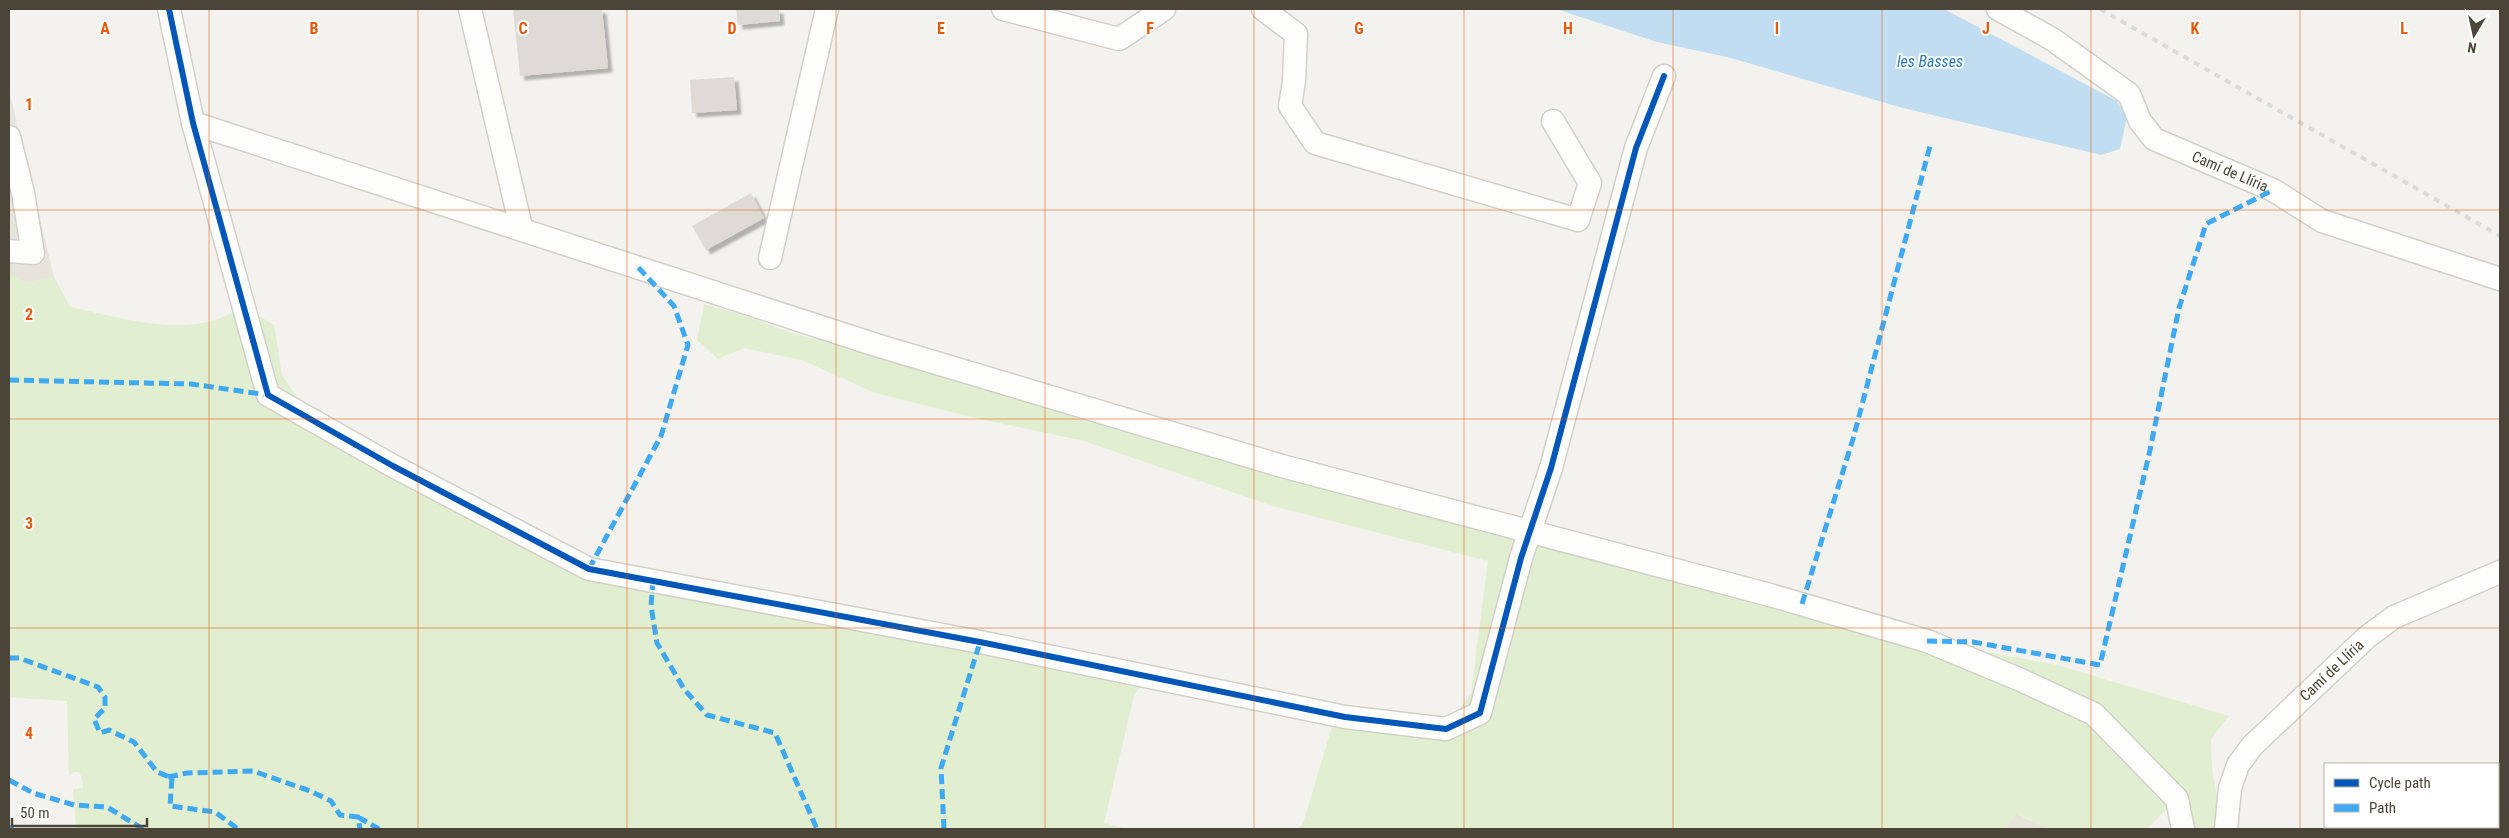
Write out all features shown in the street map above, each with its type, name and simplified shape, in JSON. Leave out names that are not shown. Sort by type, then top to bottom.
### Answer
[{"type":"street","points":[[169,9],[193,122],[268,395],[393,466],[589,568],[980,642],[1345,717],[1446,729],[1480,713],[1529,533],[1551,468],[1636,148],[1664,76]]},
{"type":"street","points":[[470,9],[521,227]]},
{"type":"street","points":[[770,258],[827,9]]},
{"type":"street","points":[[1003,9],[1119,39],[1164,9]]},
{"type":"street","points":[[1263,9],[1296,34],[1290,106],[1315,143],[1578,220],[1590,183],[1553,121]]},
{"type":"street","name":"Camí de Llíria","points":[[1998,9],[2052,39],[2129,94],[2140,121],[2154,139],[2273,190],[2322,221],[2500,279]]},
{"type":"street","points":[[193,122],[886,347],[1282,466],[1529,533],[1770,595],[1910,636],[2021,680],[2094,714],[2177,799],[2183,829]]},
{"type":"street","points":[[9,137],[23,193],[33,253],[9,251]]},
{"type":"street","name":"Camí de Llíria","points":[[2226,829],[2230,788],[2238,765],[2252,746],[2360,644],[2394,617],[2500,572]]},
{"type":"shaded area","points":[[9,90],[54,277],[26,283],[9,274]]},
{"type":"shaded area","points":[[2016,813],[2048,829],[2005,829]]},
{"type":"green space","points":[[9,274],[26,283],[54,277],[70,307],[142,322],[180,325],[198,324],[219,319],[244,307],[274,325],[282,375],[314,422],[589,569],[1147,676],[1134,696],[1104,823],[1128,829],[76,829],[73,789],[83,788],[79,772],[74,772],[69,776],[67,701],[9,697]]},
{"type":"green space","points":[[704,304],[746,316],[791,333],[877,354],[1927,641],[2057,665],[2229,716],[2211,739],[2212,768],[2217,799],[2214,829],[2183,829],[2177,799],[2147,829],[2048,829],[2017,813],[2005,829],[1297,829],[1303,824],[1334,720],[1446,729],[1471,693],[1488,561],[1273,506],[1084,441],[971,417],[875,393],[802,360],[744,348],[718,359],[697,340]]},
{"type":"water","name":"les Basses","points":[[1556,9],[1944,9],[2117,101],[2127,117],[2120,149],[2101,155],[1903,108],[1731,58],[1657,42]]},
{"type":"building","points":[[513,9],[602,9],[608,68],[520,76]]},
{"type":"building","points":[[736,9],[779,9],[780,21],[738,25]]},
{"type":"building","points":[[734,77],[737,110],[692,113],[690,80]]},
{"type":"building","points":[[751,193],[764,218],[706,250],[692,226]]},
{"type":"railway","points":[[2100,9],[2500,236]]},
{"type":"marked path","points":[[1802,604],[1853,439],[1931,142]]},
{"type":"marked path","points":[[1927,641],[1973,642],[2100,665],[2150,450],[2179,308],[2206,224],[2273,190]]},
{"type":"marked path","points":[[589,569],[661,436],[688,345],[674,306],[637,266]]},
{"type":"marked path","points":[[9,380],[191,384],[268,395]]},
{"type":"marked path","points":[[653,580],[651,606],[657,643],[684,689],[707,715],[775,733],[817,829]]},
{"type":"marked path","points":[[944,829],[941,768],[980,642]]},
{"type":"marked path","points":[[9,658],[19,658],[98,687],[105,697],[105,708],[94,719],[100,733],[109,730],[134,742],[157,772],[172,778],[170,806],[215,812],[238,829]]},
{"type":"marked path","points":[[168,777],[187,773],[253,771],[310,791],[331,801],[340,815],[358,817],[360,829]]},
{"type":"marked path","points":[[9,780],[33,793],[74,805],[107,807],[143,829]]},
{"type":"marked path","points":[[358,817],[379,829]]},
{"type":"marked path","points":[[9,827],[13,829]]},
{"type":"cycle path","points":[[169,9],[193,123],[268,395],[393,466],[589,569],[980,642],[1345,717],[1446,729],[1480,713],[1521,558],[1551,468],[1636,148],[1664,76]]}]
